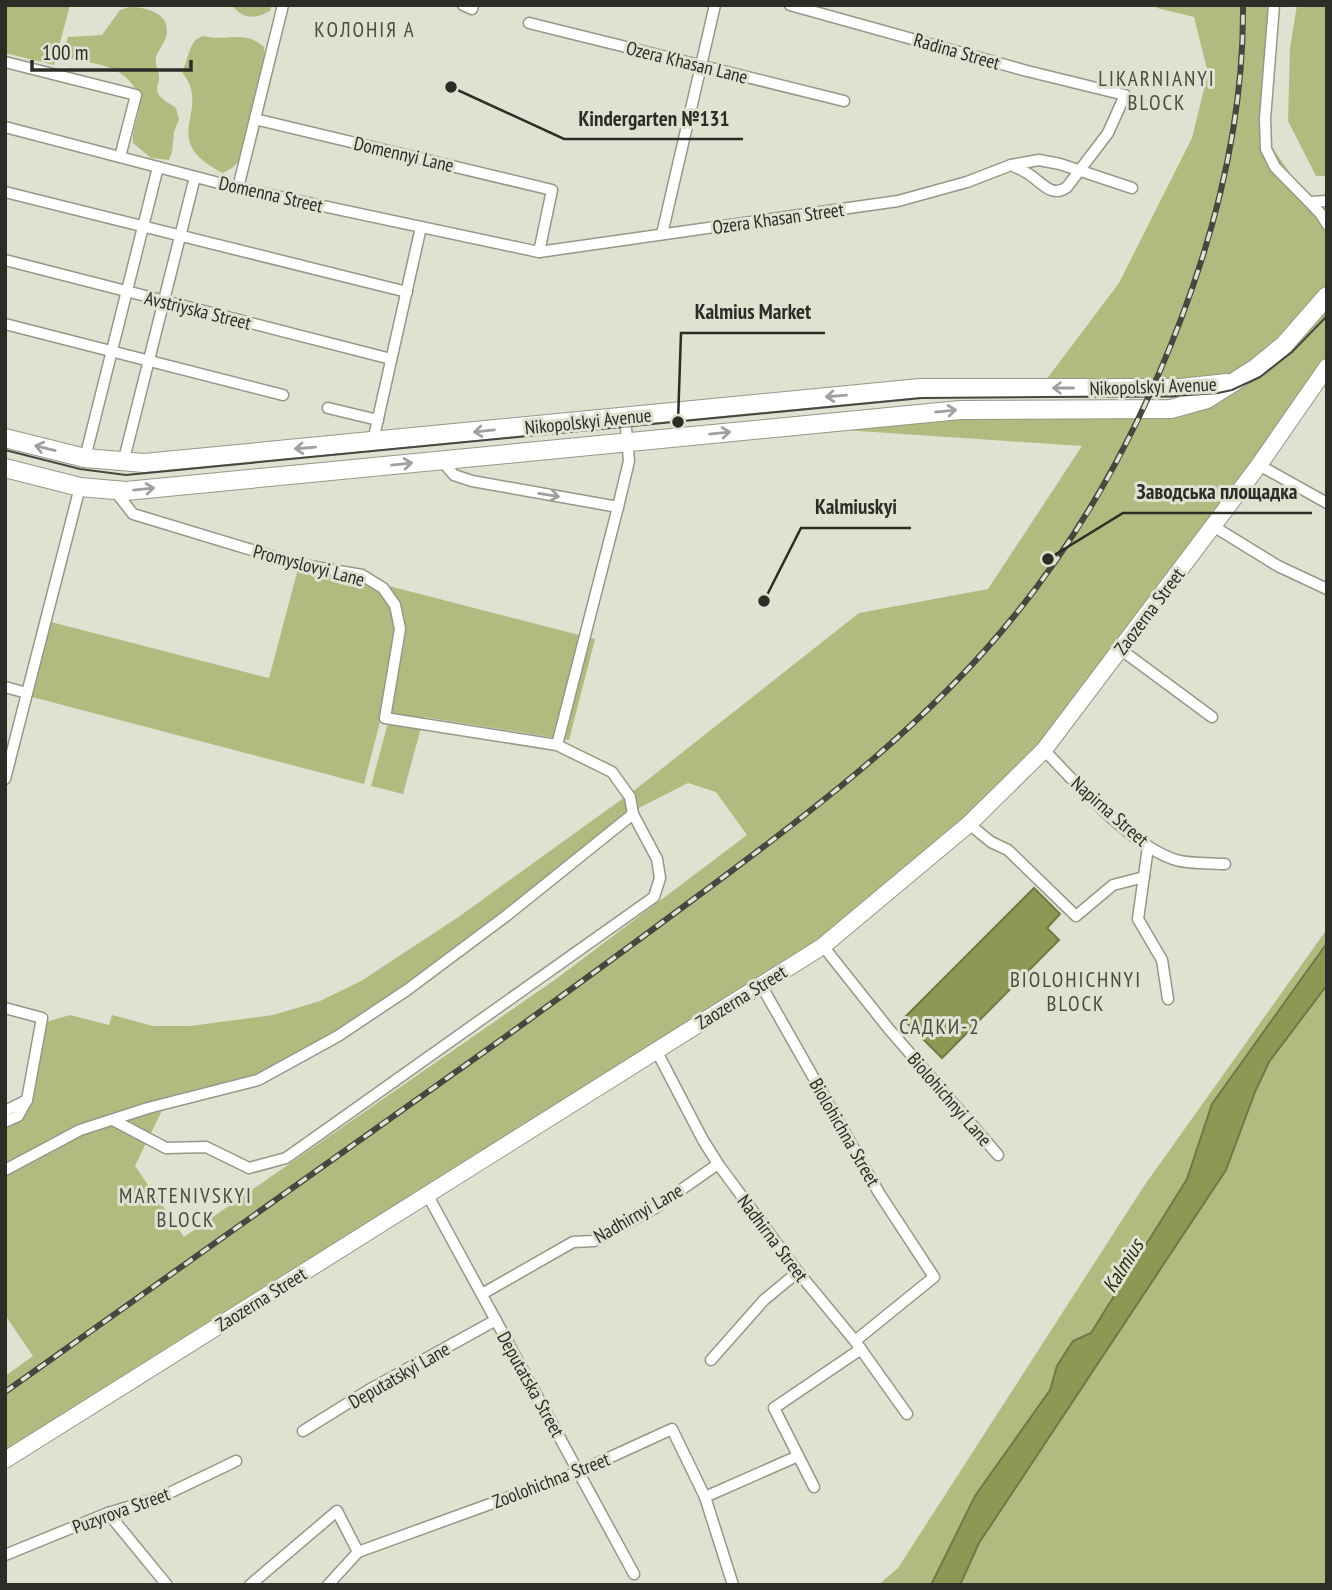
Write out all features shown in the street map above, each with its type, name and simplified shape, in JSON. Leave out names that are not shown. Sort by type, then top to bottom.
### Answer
[{"type":"main road","points":[[1234,382],[1278,351],[1327,296]]},
{"type":"main road","name":"Nikopolskyi Avenue","points":[[5,438],[86,458],[145,463],[920,388],[1181,388],[1234,382]]},
{"type":"main road","name":"Nikopolskyi Avenue","points":[[5,468],[80,487],[115,491],[960,410],[1171,409],[1207,400],[1234,382]]},
{"type":"main road","points":[[367,468],[373,441]]},
{"type":"street","points":[[238,188],[283,5]]},
{"type":"street","points":[[662,234],[715,5]]},
{"type":"street","name":"Radina Street","points":[[790,5],[1027,71],[1125,95],[1108,134],[1078,170]]},
{"type":"street","points":[[1275,5],[1265,119],[1266,149],[1275,167],[1310,202],[1327,224]]},
{"type":"street","name":"Ozera Khasan Lane","points":[[529,23],[844,101]]},
{"type":"street","points":[[5,62],[136,96],[120,157]]},
{"type":"street","name":"Domennyi Lane","points":[[255,119],[552,190],[539,252]]},
{"type":"street","name":"Domenna Street","points":[[5,127],[238,188],[539,252]]},
{"type":"street","name":"Ozera Khasan Street","points":[[539,252],[898,201],[967,182],[1011,165],[1039,160],[1132,188]]},
{"type":"street","points":[[1011,165],[1029,173],[1046,188],[1054,191],[1062,191],[1067,187],[1078,170]]},
{"type":"street","points":[[86,458],[158,167]]},
{"type":"street","points":[[123,463],[195,177]]},
{"type":"street","points":[[5,192],[407,292]]},
{"type":"street","points":[[1310,202],[1327,201]]},
{"type":"street","points":[[373,441],[421,227]]},
{"type":"street","name":"Avstriyska Street","points":[[5,260],[391,359]]},
{"type":"street","points":[[5,324],[283,395]]},
{"type":"street","name":"Zaozerna Street","points":[[5,1460],[823,946],[969,824],[1044,750],[1259,465],[1325,372]]},
{"type":"street","points":[[328,408],[378,420]]},
{"type":"street","points":[[113,1120],[166,1148],[206,1147],[249,1167],[286,1158],[654,897],[660,878],[657,859],[633,814],[630,797],[612,772],[556,745],[628,471],[625,417]]},
{"type":"street","points":[[441,460],[454,475],[472,481],[618,507]]},
{"type":"street","points":[[1259,465],[1327,503]]},
{"type":"street","points":[[5,779],[80,487]]},
{"type":"street","name":"Promyslovyi Lane","points":[[115,491],[133,514],[298,564],[362,575],[383,588],[395,606],[400,629],[385,718],[556,745]]},
{"type":"street","points":[[1213,526],[1278,566],[1327,589]]},
{"type":"street","points":[[1120,649],[1212,718]]},
{"type":"street","points":[[5,687],[27,693]]},
{"type":"street","name":"Napirna Street","points":[[1044,750],[1097,804],[1148,847],[1177,860],[1224,863]]},
{"type":"street","points":[[7,1168],[80,1130],[148,1108],[258,1080],[338,1036],[407,990],[506,916],[633,814]]},
{"type":"street","points":[[969,824],[991,842],[1008,849],[1076,916],[1112,885],[1144,877]]},
{"type":"street","points":[[1148,847],[1138,919],[1162,960],[1168,999]]},
{"type":"street","name":"Biolohichnyi Lane","points":[[823,946],[888,1028],[999,1154]]},
{"type":"street","name":"Biolohichna Street","points":[[761,985],[879,1193],[934,1277],[858,1345]]},
{"type":"street","points":[[5,1008],[42,1018],[27,1100],[18,1116],[5,1122]]},
{"type":"street","name":"Nadhirna Street","points":[[656,1050],[718,1164],[798,1272],[858,1345],[907,1414]]},
{"type":"street","points":[[5,1111],[27,1100]]},
{"type":"street","name":"Nadhirnyi Lane","points":[[482,1294],[573,1242],[594,1241],[655,1208],[718,1164]]},
{"type":"street","name":"Deputatska Street","points":[[427,1194],[634,1574]]},
{"type":"street","points":[[711,1360],[765,1300],[798,1272]]},
{"type":"street","name":"Deputatskyi Lane","points":[[303,1431],[369,1390],[496,1320]]},
{"type":"street","points":[[814,1488],[774,1409],[858,1345]]},
{"type":"street","name":"Zoolohichna Street","points":[[328,1585],[358,1552],[579,1472],[672,1429],[705,1497],[733,1585]]},
{"type":"street","points":[[705,1497],[798,1456]]},
{"type":"street","name":"Puzyrova Street","points":[[5,1555],[108,1513],[161,1497],[236,1461]]},
{"type":"street","points":[[250,1585],[337,1511],[358,1552]]},
{"type":"street","points":[[108,1513],[167,1585]]},
{"type":"shaded area","points":[[5,5],[70,5],[54,65],[5,53]]},
{"type":"shaded area","points":[[232,5],[272,5],[270,11],[250,17],[240,13]]},
{"type":"shaded area","points":[[1157,5],[1274,5],[1263,120],[1271,146],[1327,232],[1327,287],[1280,336],[1227,378],[1043,384],[1119,283],[1192,138],[1208,73],[1194,17],[1157,8]]},
{"type":"shaded area","points":[[1297,5],[1327,5],[1327,176],[1316,176],[1288,121],[1290,48]]},
{"type":"shaded area","points":[[129,7],[144,8],[157,13],[162,17],[167,29],[156,60],[159,76],[157,91],[162,99],[176,108],[179,119],[169,160],[151,158],[133,143],[139,99],[134,87],[125,77],[102,65],[67,57],[64,51],[68,37],[102,35],[120,10]]},
{"type":"shaded area","points":[[203,36],[242,37],[264,47],[265,55],[239,161],[223,173],[203,161],[192,148],[189,137],[192,100],[190,86],[182,72],[192,45]]},
{"type":"shaded area","points":[[1327,299],[1327,367],[1044,750],[823,946],[5,1460],[5,1376],[33,1356],[5,1315],[5,1127],[22,1119],[46,1022],[70,1015],[109,1025],[112,1015],[153,1026],[190,1026],[273,1015],[320,1001],[361,981],[457,918],[636,789],[859,613],[988,589],[1082,446],[815,428],[961,414],[1170,413],[1241,379]],"holes":[[[688,783],[716,792],[747,835],[556,979],[184,1237],[135,1166],[167,1100],[257,1077],[336,1034],[406,988],[633,811]]]},
{"type":"shaded area","points":[[298,569],[363,580],[380,591],[391,607],[396,629],[381,718],[364,784],[32,697],[51,622],[269,678]]},
{"type":"shaded area","points":[[385,585],[595,639],[569,740],[424,717],[403,794],[371,786],[389,719],[404,628]]},
{"type":"shaded area","points":[[1034,888],[1060,914],[1047,928],[1059,940],[942,1058],[903,1019]]},
{"type":"shaded area","points":[[1327,929],[1327,943],[1212,1104],[1187,1179],[1091,1333],[1057,1366],[1050,1390],[975,1496],[931,1585],[878,1585],[898,1568],[1144,1186]]},
{"type":"shaded area","points":[[1327,943],[1327,985],[1269,1062],[1226,1170],[979,1543],[960,1585],[931,1585],[975,1496],[1050,1390],[1057,1366],[1073,1341],[1091,1333],[1187,1179],[1212,1104]]},
{"type":"shaded area","points":[[1327,985],[1327,1585],[960,1585],[979,1543],[1226,1170],[1269,1062]]},
{"type":"tram line","points":[[5,450],[80,469],[126,475],[922,398],[1175,396],[1218,393],[1232,390],[1260,377],[1292,352],[1327,316]]},
{"type":"railway","points":[[5,1392],[498,1042],[751,856],[871,761],[982,654],[1041,581],[1089,510],[1130,436],[1165,359],[1195,281],[1227,165],[1239,85],[1243,5]]},
{"type":"place","name":"Kindergarten №131","points":[[451,87]]},
{"type":"place","name":"Kalmius Market","points":[[678,422]]},
{"type":"place","name":"Заводська площадка","points":[[1048,559]]},
{"type":"place","name":"Kalmiuskyi","points":[[764,601]]},
{"type":"district","name":"КОЛОНІЯ А","points":[[365,30]]},
{"type":"district","name":"LIKARNIANYI BLOCK","points":[[1157,91]]},
{"type":"district","name":"BIOLOHICHNYI BLOCK","points":[[1076,992]]},
{"type":"district","name":"САДКИ-2","points":[[940,1027]]},
{"type":"district","name":"MARTENIVSKYI BLOCK","points":[[186,1208]]},
{"type":"water label","name":"Kalmius","points":[[1123,1266]]}]
